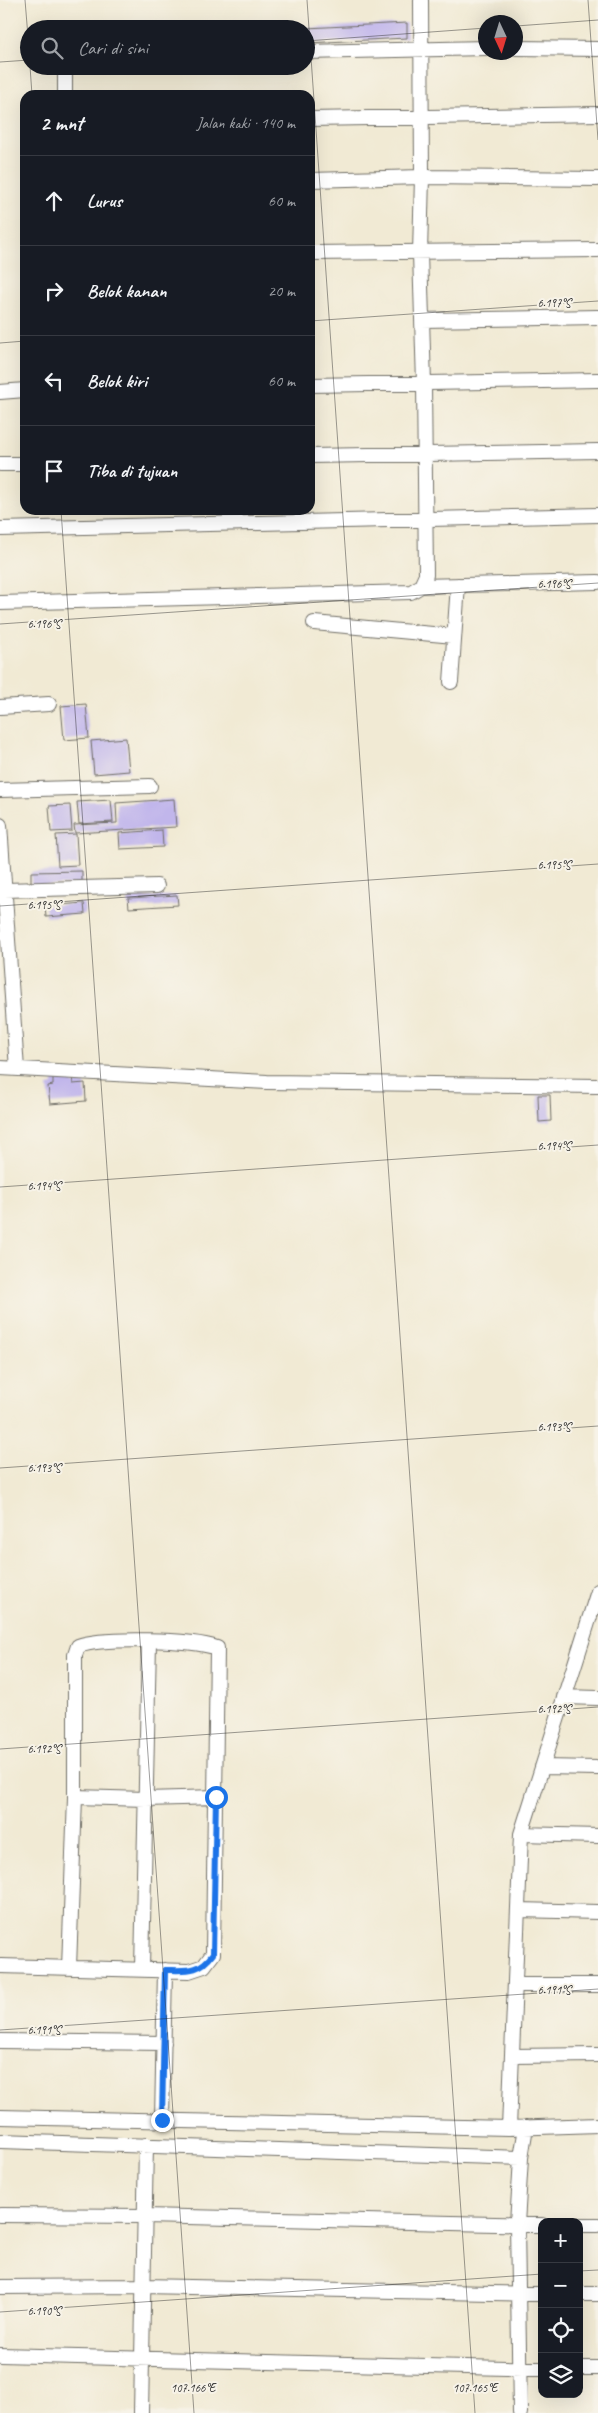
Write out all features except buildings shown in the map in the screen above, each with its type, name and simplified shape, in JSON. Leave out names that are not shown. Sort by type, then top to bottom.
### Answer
[{"type":"street","points":[[421,0],[422,177],[420,253],[426,520],[426,575],[421,586]]},
{"type":"street","points":[[315,52],[478,48]]},
{"type":"street","points":[[523,48],[598,49]]},
{"type":"street","points":[[65,75],[65,90]]},
{"type":"street","points":[[315,119],[598,114]]},
{"type":"street","points":[[315,180],[422,177],[598,179]]},
{"type":"street","points":[[315,253],[598,250]]},
{"type":"street","points":[[422,320],[598,317]]},
{"type":"street","points":[[315,385],[598,380]]},
{"type":"street","points":[[0,392],[20,390]]},
{"type":"street","points":[[315,456],[598,451]]},
{"type":"street","points":[[0,464],[20,464]]},
{"type":"street","points":[[0,529],[598,515]]},
{"type":"street","points":[[0,604],[411,592],[421,586],[598,582]]},
{"type":"street","points":[[451,682],[458,585]]},
{"type":"street","points":[[314,623],[454,636]]},
{"type":"street","points":[[0,707],[50,704]]},
{"type":"street","points":[[0,790],[150,786]]},
{"type":"street","points":[[0,825],[17,1069]]},
{"type":"street","points":[[4,890],[156,886]]},
{"type":"street","points":[[0,1068],[267,1082],[598,1086]]},
{"type":"street","points":[[509,2128],[521,1834],[564,1697],[593,1624],[598,1591]]},
{"type":"street","points":[[0,1966],[70,1968],[189,1970],[204,1966],[213,1954],[216,1648],[206,1644],[148,1642],[88,1642],[78,1646],[76,1655],[75,1797],[70,1968]]},
{"type":"street","points":[[142,1969],[148,1642]]},
{"type":"street","points":[[564,1697],[598,1698]]},
{"type":"street","points":[[542,1767],[598,1768]]},
{"type":"street","points":[[75,1797],[146,1799],[216,1797]]},
{"type":"street","points":[[521,1834],[598,1836]]},
{"type":"street","points":[[518,1910],[598,1912]]},
{"type":"street","points":[[162,2120],[165,1970]]},
{"type":"street","points":[[515,1985],[598,1985]]},
{"type":"street","points":[[0,2041],[164,2043]]},
{"type":"street","points":[[512,2056],[598,2055]]},
{"type":"street","points":[[0,2117],[509,2128],[598,2125]]},
{"type":"street","points":[[520,2413],[517,2224],[521,2158],[526,2127]]},
{"type":"street","points":[[0,2141],[521,2158]]},
{"type":"street","points":[[141,2413],[146,2145]]},
{"type":"street","points":[[0,2215],[144,2216],[538,2225]]},
{"type":"street","points":[[583,2225],[598,2225]]},
{"type":"street","points":[[0,2287],[143,2286],[538,2294]]},
{"type":"street","points":[[583,2294],[598,2294]]},
{"type":"street","points":[[0,2355],[538,2369]]},
{"type":"street","points":[[583,2368],[598,2368]]},
{"type":"route","points":[[162,2120],[165,1970],[189,1970],[204,1966],[213,1954],[216,1797]]}]
